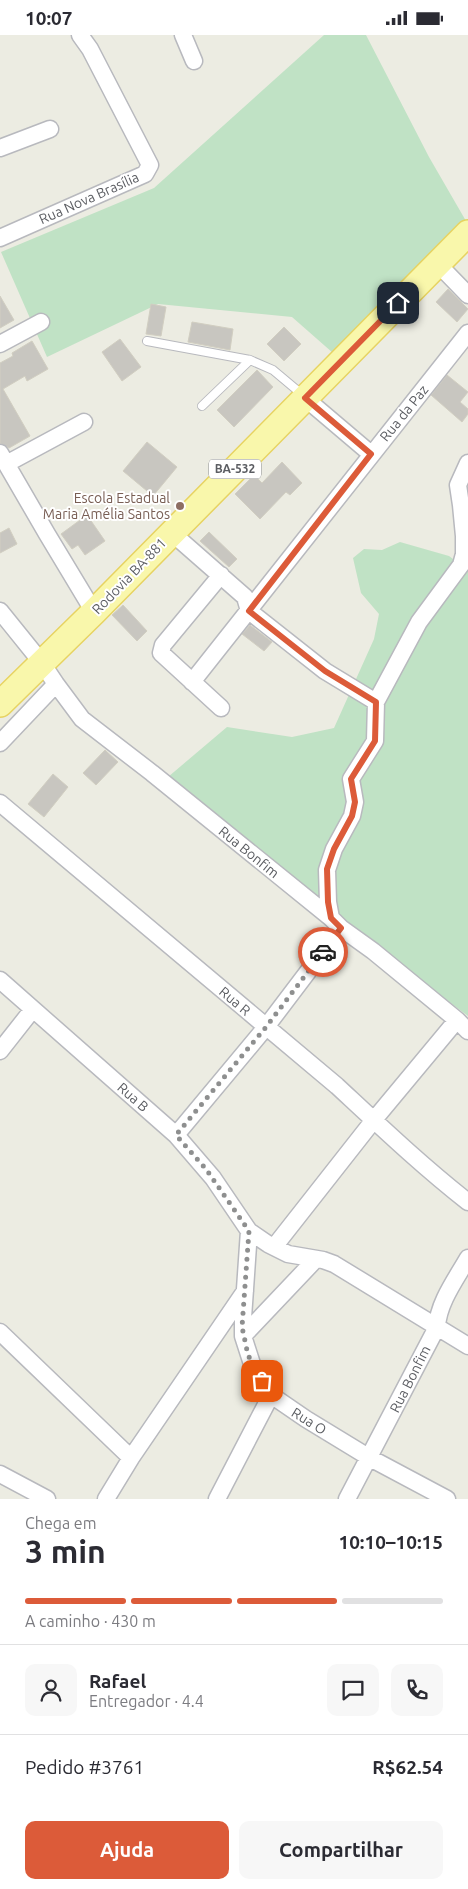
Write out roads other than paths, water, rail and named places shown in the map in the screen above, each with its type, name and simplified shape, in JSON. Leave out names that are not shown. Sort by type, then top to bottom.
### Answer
[{"type":"main road","name":"Rodovia BA-881","points":[[0,704],[94,612],[468,233]]},
{"type":"street","name":"Rua Nova Brasília","points":[[0,238],[145,174],[150,165],[90,49],[80,35]]},
{"type":"street","points":[[183,35],[194,61]]},
{"type":"street","points":[[0,148],[50,129]]},
{"type":"street","points":[[437,263],[468,295]]},
{"type":"street","points":[[0,344],[41,322]]},
{"type":"street","name":"Rua da Paz","points":[[192,682],[468,333]]},
{"type":"street","points":[[305,398],[371,454]]},
{"type":"street","points":[[84,422],[3,458],[94,612]]},
{"type":"street","points":[[176,1135],[266,1027],[336,923],[326,882],[328,862],[352,816],[355,802],[351,779],[375,741],[376,702],[419,622],[461,565],[464,554],[464,537],[462,505],[458,485],[468,463]]},
{"type":"street","points":[[172,533],[245,597],[249,611],[325,671],[376,702]]},
{"type":"street","points":[[221,575],[168,639],[161,652],[221,708]]},
{"type":"street","name":"Rua Bonfim","points":[[0,611],[42,663],[82,719],[152,773],[463,1025]]},
{"type":"street","points":[[0,743],[56,685]]},
{"type":"street","name":"Rua R","points":[[0,803],[337,1086],[432,1174],[468,1202]]},
{"type":"street","name":"Rua B","points":[[0,980],[176,1135],[213,1178],[249,1231]]},
{"type":"street","points":[[0,1051],[33,1009]]},
{"type":"street","points":[[274,1247],[373,1121],[463,1025]]},
{"type":"street","points":[[249,1231],[274,1247],[293,1256],[316,1259],[339,1266],[361,1282],[468,1346]]},
{"type":"street","name":"Rua O","points":[[249,1231],[243,1336],[252,1364],[271,1395],[370,1458],[447,1499]]},
{"type":"street","name":"Rua Bonfim","points":[[347,1499],[437,1327],[437,1318],[441,1307],[468,1258]]},
{"type":"street","points":[[243,1336],[316,1259]]},
{"type":"street","points":[[106,1499],[132,1457],[245,1291]]},
{"type":"street","points":[[0,1333],[132,1457]]},
{"type":"street","points":[[217,1499],[271,1395]]},
{"type":"street","points":[[0,1474],[47,1499]]},
{"type":"lane","points":[[147,341],[250,360],[273,370],[305,398]]},
{"type":"lane","points":[[202,406],[250,360]]},
{"type":"place","name":"Escola Estadual Maria Amélia Santos","points":[[180,506]]}]
